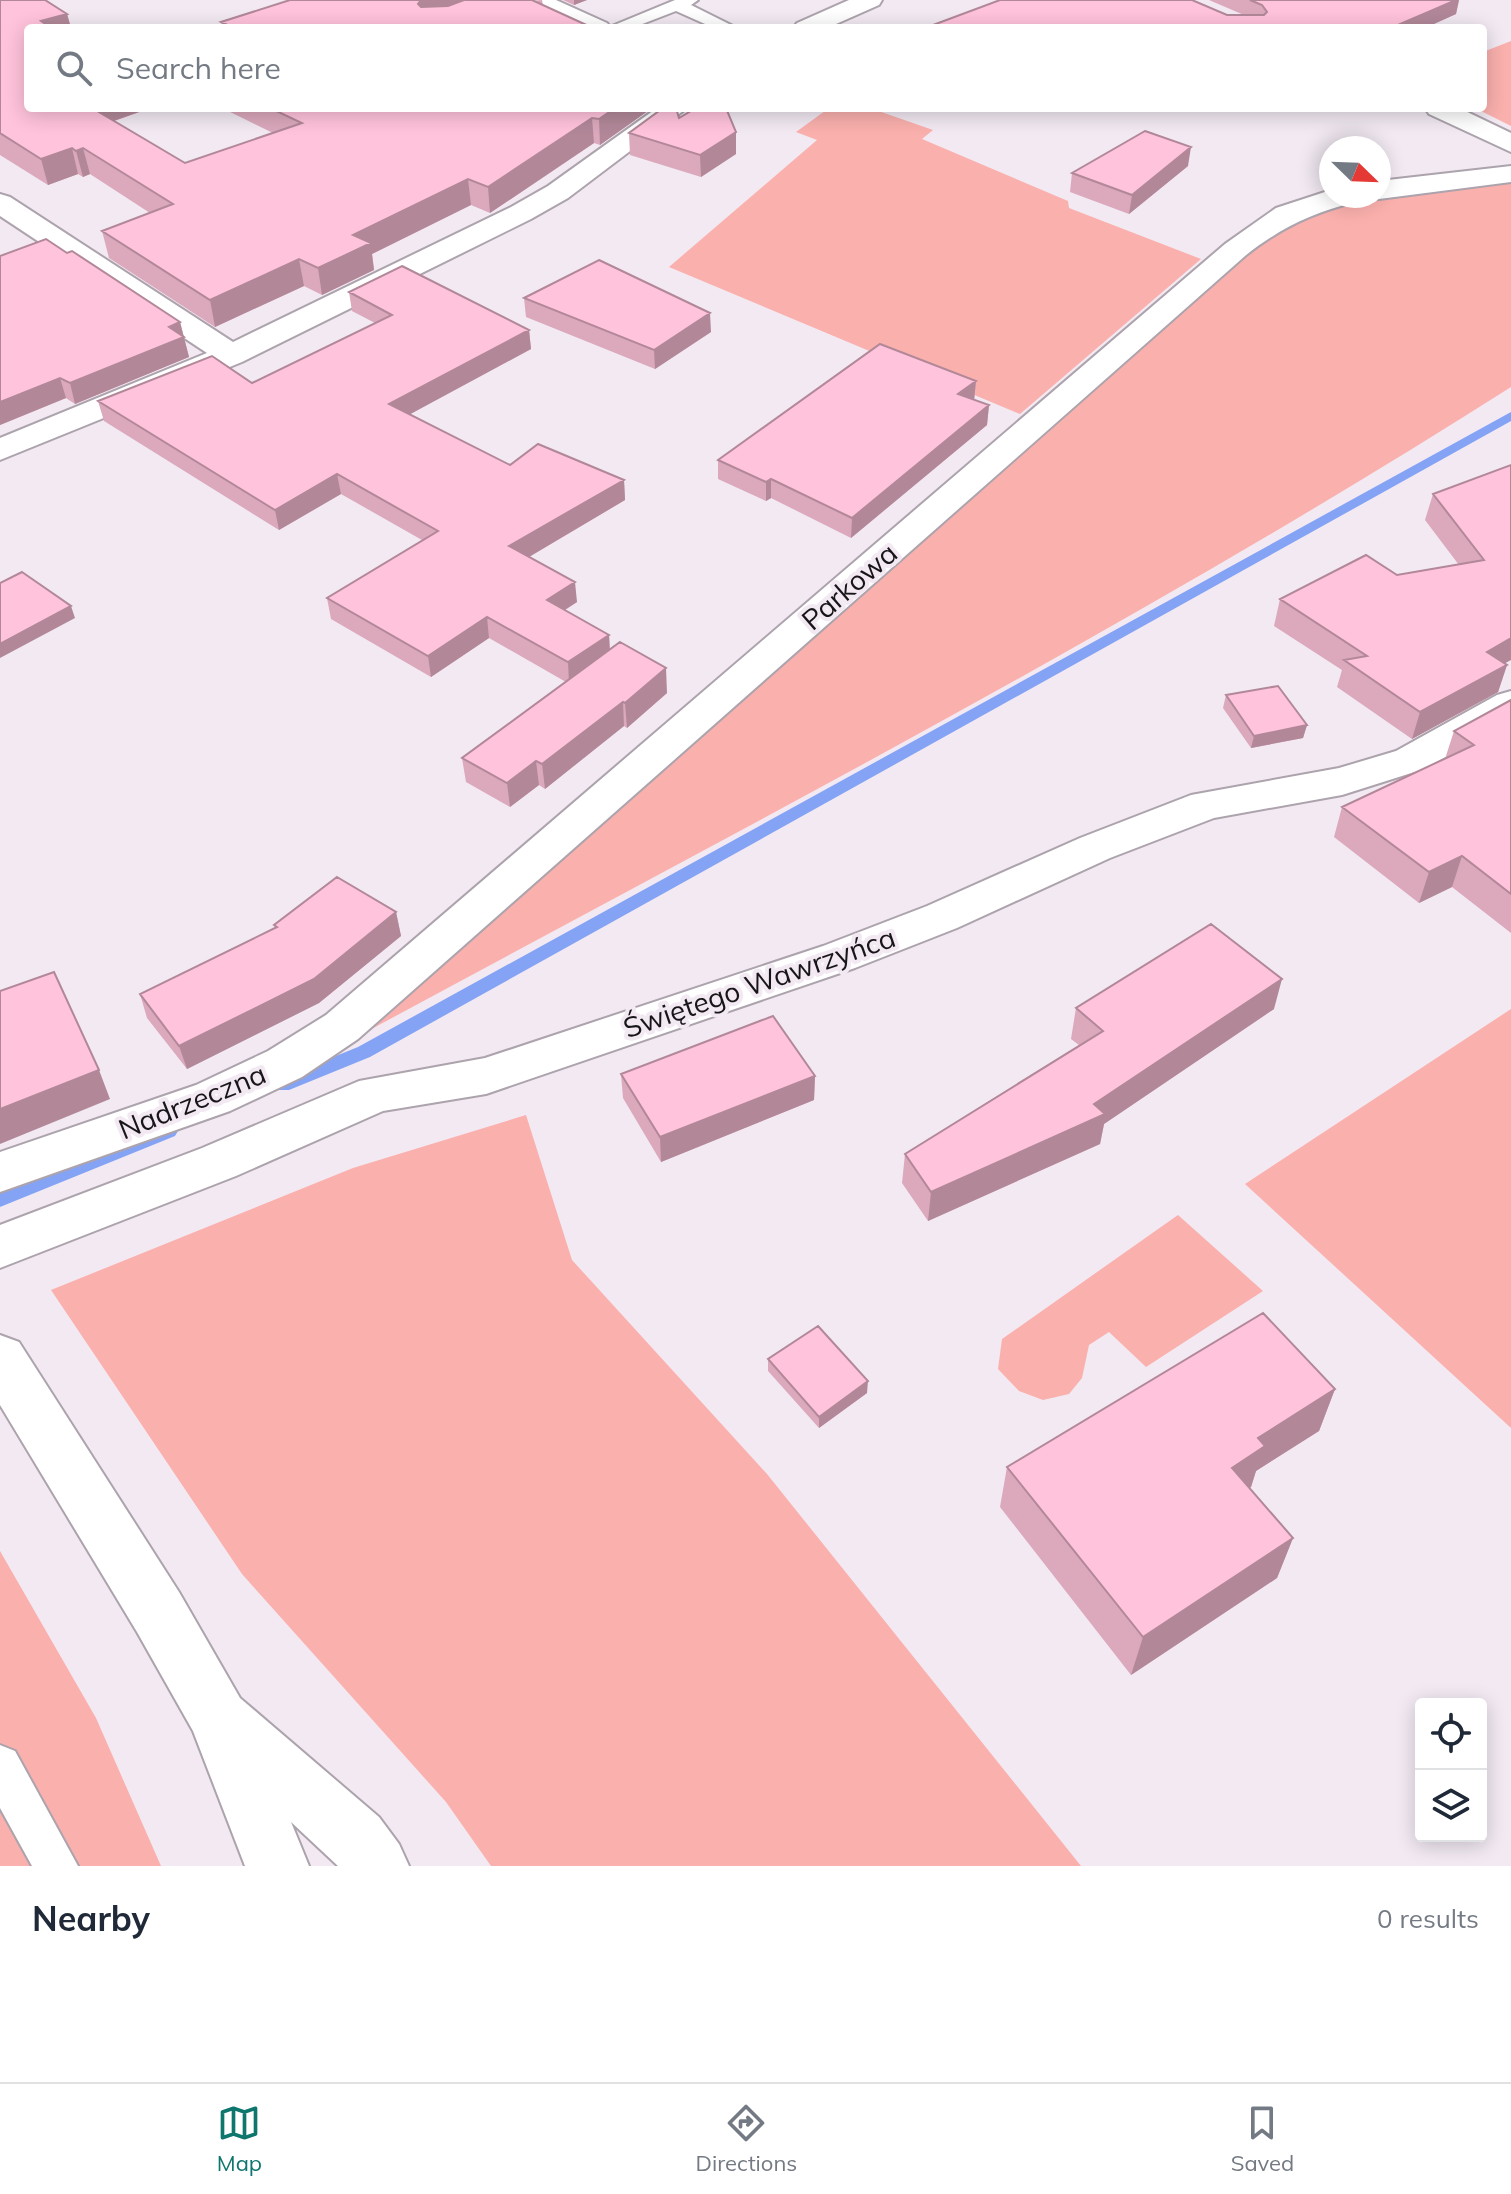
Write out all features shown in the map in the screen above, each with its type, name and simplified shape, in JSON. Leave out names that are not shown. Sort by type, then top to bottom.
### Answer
[{"type":"street","points":[[536,0],[589,24]]},
{"type":"street","points":[[815,24],[870,0]]},
{"type":"street","points":[[0,450],[231,355],[521,213],[558,192],[668,112]]},
{"type":"street","points":[[1446,112],[1511,144]]},
{"type":"street","points":[[1391,189],[1511,174]]},
{"type":"street","name":"Parkowa","points":[[370,1004],[1235,250],[1283,213],[1319,201]]},
{"type":"street","points":[[0,203],[231,355]]},
{"type":"street","name":"Świętego Wawrzyńca","points":[[0,1247],[219,1162],[376,1094],[486,1076],[839,957],[942,917],[1095,848],[1206,805],[1342,781],[1410,760],[1511,704]]},
{"type":"street","name":"Nadrzeczna","points":[[0,1172],[213,1098],[285,1064],[342,1027],[370,1004]]},
{"type":"street","points":[[0,1358],[158,1612],[217,1714],[277,1866]]},
{"type":"street","points":[[217,1714],[357,1839],[377,1866]]},
{"type":"lane","points":[[627,24],[683,3],[721,24]]},
{"type":"lane","points":[[0,1766],[56,1866]]},
{"type":"shaded area","points":[[1511,41],[1511,126],[1483,112],[1487,112],[1487,50]]},
{"type":"shaded area","points":[[824,112],[881,112],[933,130],[922,139],[1068,201],[1069,208],[1201,259],[1020,414],[669,267],[817,140],[796,132]]},
{"type":"shaded area","points":[[1511,182],[1511,387],[1370,475],[1083,642],[792,803],[353,1039],[1275,228],[1325,208],[1391,208],[1391,197]]},
{"type":"shaded area","points":[[1511,1009],[1511,1428],[1245,1184]]},
{"type":"shaded area","points":[[526,1115],[572,1260],[767,1474],[1081,1866],[491,1866],[446,1802],[242,1574],[51,1290],[353,1168]]},
{"type":"shaded area","points":[[1178,1215],[1263,1291],[1146,1367],[1109,1332],[1089,1345],[1082,1378],[1069,1394],[1043,1400],[1019,1391],[998,1369],[1002,1339]]},
{"type":"shaded area","points":[[0,1551],[96,1718],[161,1866],[0,1866]]},
{"type":"building","points":[[0,0],[45,0],[67,14],[41,21],[45,24],[24,24],[24,112],[99,112],[185,163],[302,123],[279,112],[609,112],[599,119],[592,118],[488,187],[468,179],[353,235],[371,243],[318,268],[299,259],[210,300],[102,231],[173,204],[83,148],[76,151],[72,148],[41,159],[0,133]]},
{"type":"building","points":[[290,0],[421,0],[418,4],[421,7],[448,6],[464,0],[532,0],[584,24],[225,24],[221,22]]},
{"type":"building","points":[[1000,0],[1192,0],[1227,15],[1264,15],[1267,12],[1262,5],[1250,0],[1456,0],[1400,24],[936,24]]},
{"type":"building","points":[[658,112],[677,112],[679,118],[689,112],[728,112],[736,132],[700,155],[629,133]]},
{"type":"building","points":[[1145,131],[1191,147],[1132,195],[1072,173]]},
{"type":"building","points":[[46,239],[67,253],[72,251],[180,322],[169,327],[184,337],[70,383],[60,378],[0,402],[0,256]]},
{"type":"building","points":[[599,260],[710,313],[654,350],[524,298]]},
{"type":"building","points":[[402,266],[529,330],[389,404],[510,465],[538,444],[624,480],[509,546],[575,582],[547,600],[609,635],[568,662],[487,617],[428,656],[327,598],[438,531],[337,474],[275,510],[98,401],[212,356],[252,383],[392,315],[349,292]]},
{"type":"building","points":[[880,344],[976,381],[958,394],[989,405],[852,518],[771,479],[766,482],[718,460]]},
{"type":"building","points":[[1511,465],[1511,638],[1487,652],[1507,665],[1420,712],[1344,660],[1367,656],[1280,599],[1366,555],[1397,575],[1484,560],[1433,494]]},
{"type":"building","points":[[22,572],[71,606],[0,644],[0,583]]},
{"type":"building","points":[[620,642],[666,668],[625,703],[542,764],[536,761],[507,783],[462,758]]},
{"type":"building","points":[[1278,686],[1307,725],[1254,736],[1226,695]]},
{"type":"building","points":[[1511,700],[1511,894],[1462,856],[1429,872],[1342,807],[1474,745],[1454,731]]},
{"type":"building","points":[[337,877],[396,912],[314,979],[179,1046],[140,994],[277,927],[274,925]]},
{"type":"building","points":[[1211,924],[1282,979],[1094,1104],[1105,1114],[931,1192],[905,1154],[1103,1031],[1076,1008]]},
{"type":"building","points":[[54,972],[99,1070],[0,1109],[0,991]]},
{"type":"building","points":[[773,1016],[815,1076],[660,1137],[621,1074]]},
{"type":"building","points":[[1263,1313],[1335,1389],[1258,1438],[1265,1446],[1232,1468],[1293,1538],[1143,1637],[1007,1467]]},
{"type":"building","points":[[818,1326],[868,1381],[819,1417],[768,1359]]},
{"type":"waterway","points":[[283,1085],[364,1052],[1511,416]]},
{"type":"waterway","points":[[0,1200],[169,1131]]}]
